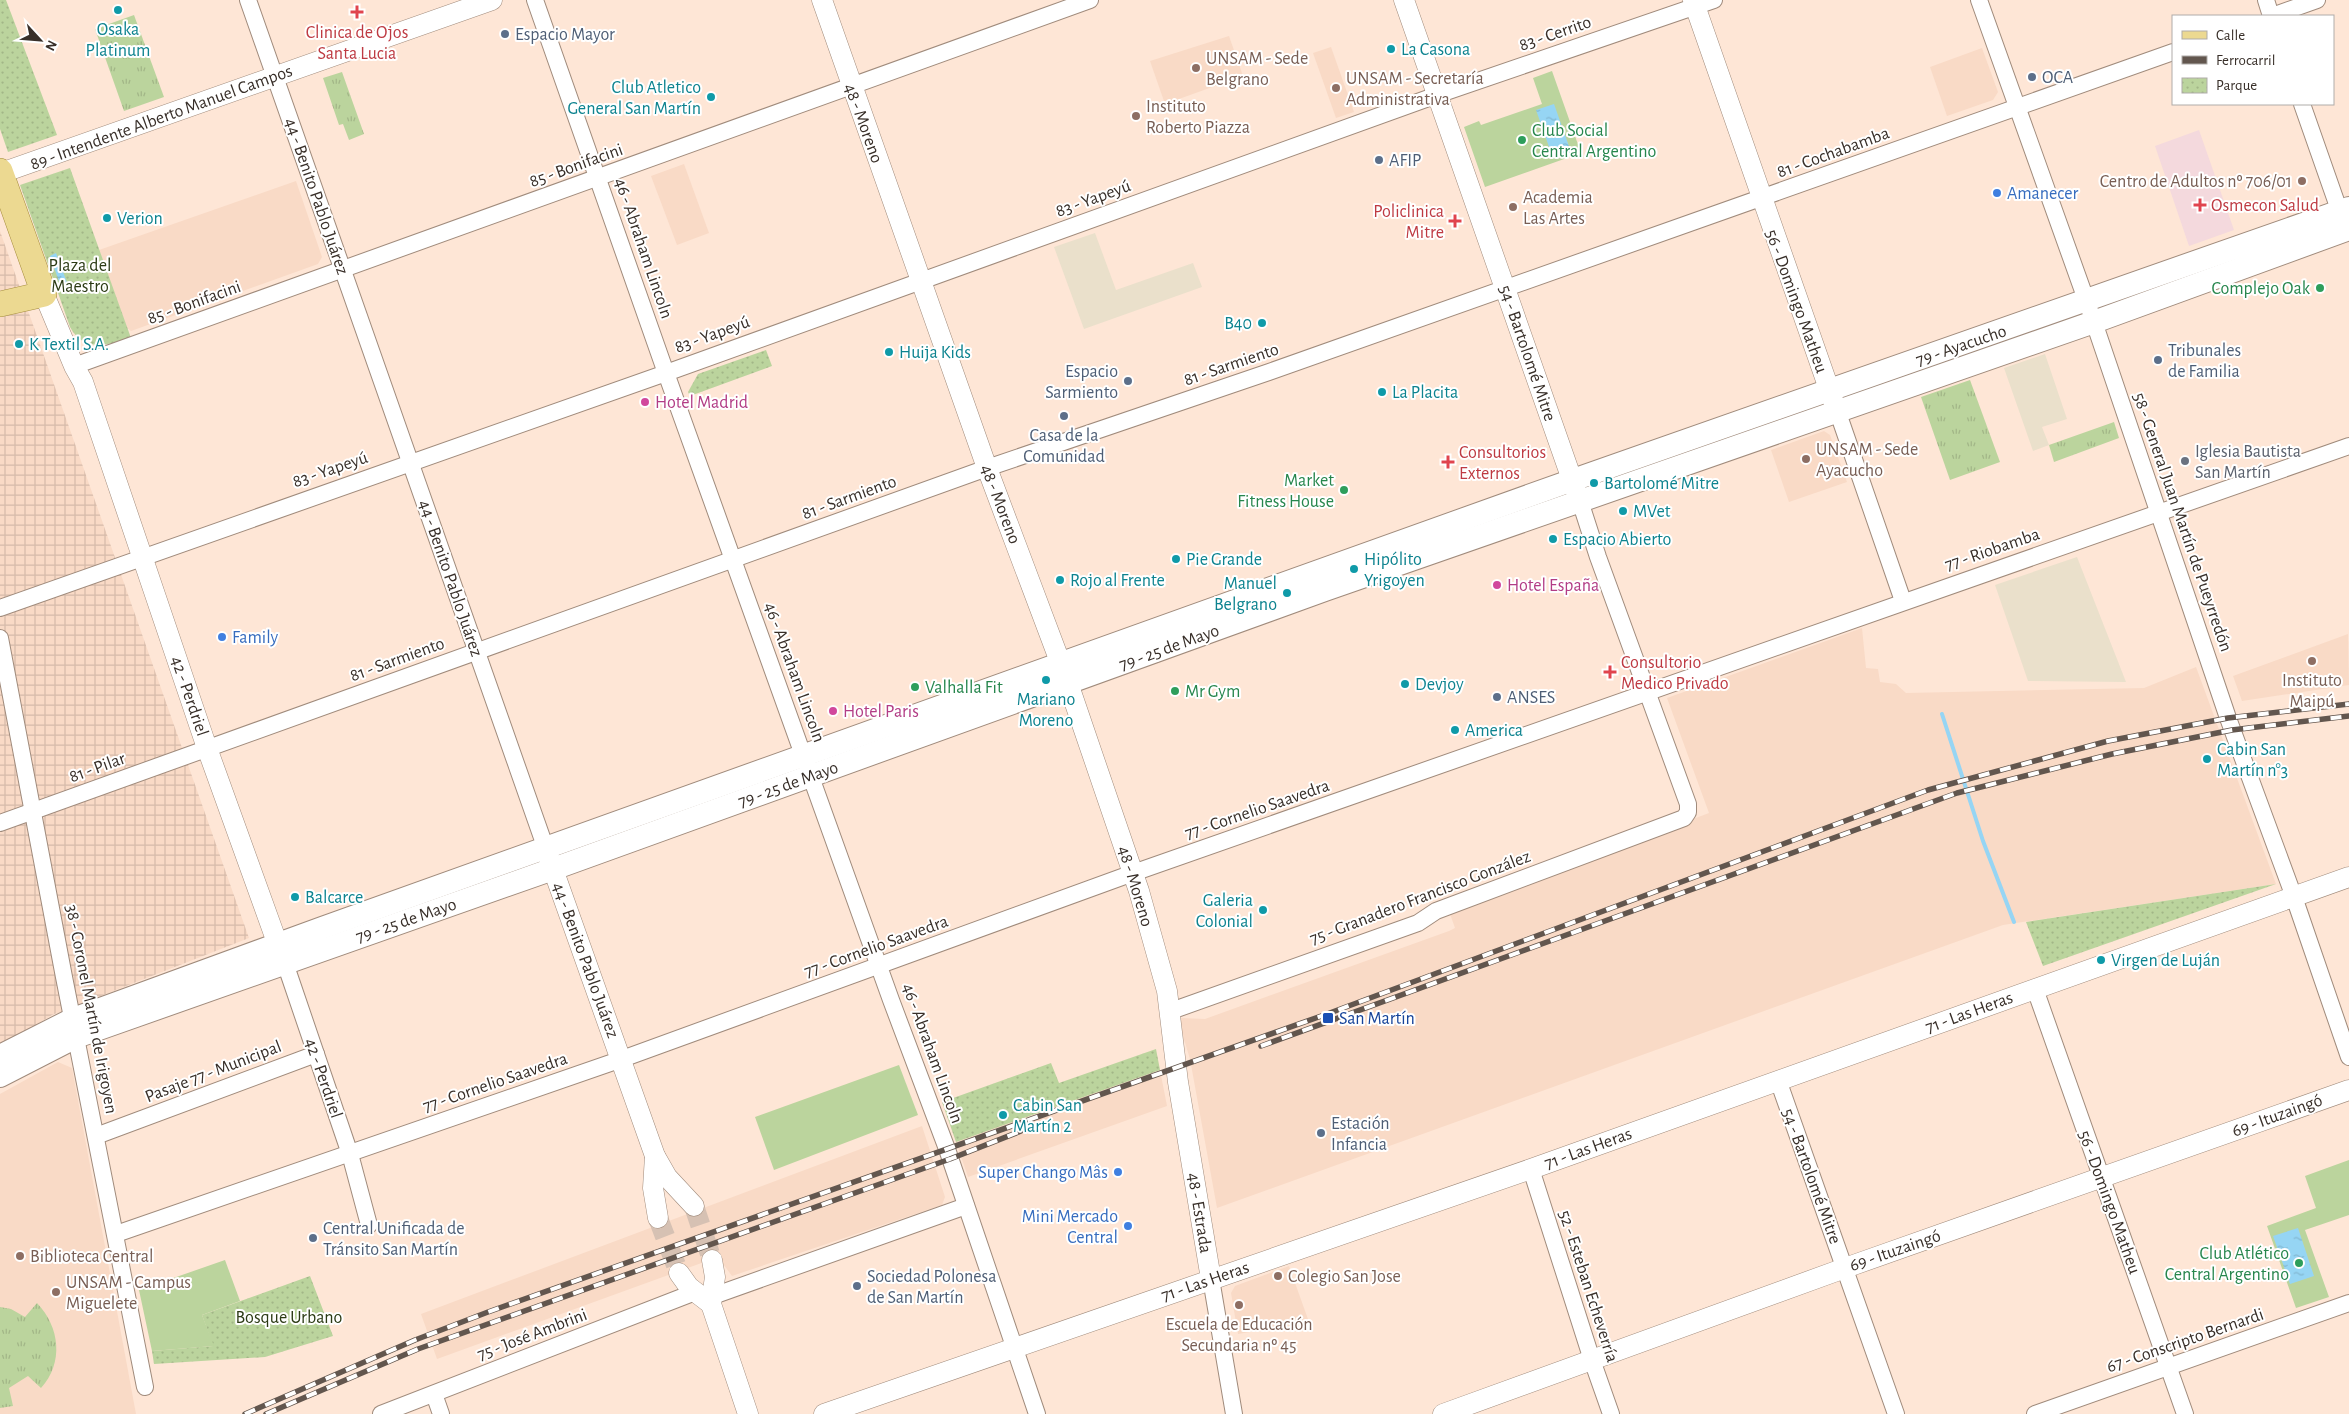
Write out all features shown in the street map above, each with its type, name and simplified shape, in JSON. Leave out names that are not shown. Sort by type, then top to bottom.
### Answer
[{"type":"main road","name":"42 - Perdriel","points":[[0,172],[44,294]]},
{"type":"main road","name":"79 - Ayacucho","points":[[1576,490],[1833,400],[2087,301],[2347,223]]},
{"type":"main road","name":"79 - Ayacucho","points":[[1833,400],[2094,322],[2347,223]]},
{"type":"main road","points":[[0,304],[44,294]]},
{"type":"main road","name":"79 - 25 de Mayo","points":[[0,1056],[1576,490]]},
{"type":"main road","name":"79 - 25 de Mayo","points":[[0,1076],[75,1028]]},
{"type":"street","name":"44 - Benito Pablo Juárez","points":[[248,0],[549,859],[656,1156],[667,1177],[694,1206]]},
{"type":"street","name":"89 - Intendente Alberto Manuel Campos","points":[[0,172],[492,0]]},
{"type":"street","name":"46 - Abraham Lincoln","points":[[536,0],[666,372],[966,1206],[1037,1414]]},
{"type":"street","name":"48 - Moreno","points":[[822,0],[851,87],[987,468],[1064,674],[1133,873],[1168,991],[1171,1011]]},
{"type":"street","name":"85 - Bonifacini","points":[[74,366],[599,179],[1090,0]]},
{"type":"street","name":"54 - Bartolomé Mitre","points":[[1404,0],[1598,557],[1688,804],[1688,812],[1684,818]]},
{"type":"street","name":"83 - Cerrito","points":[[1437,95],[1694,3],[1714,0]]},
{"type":"street","name":"58 - General Juan Martín de Pueyrredón","points":[[1979,0],[2087,301],[2228,718],[2294,897],[2349,1057]]},
{"type":"street","points":[[2266,0],[2272,15]]},
{"type":"street","points":[[2275,15],[2317,0]]},
{"type":"street","name":"56 - Domingo Matheu","points":[[1694,3],[1903,601]]},
{"type":"street","name":"81 - Cochabamba","points":[[1505,289],[2172,52]]},
{"type":"street","name":"83 - Yapeyú","points":[[0,608],[142,556],[1082,224],[1437,95]]},
{"type":"street","points":[[2302,105],[2347,223]]},
{"type":"street","name":"81 - Sarmiento","points":[[208,748],[987,468],[1505,289]]},
{"type":"street","name":"42 - Perdriel","points":[[44,294],[74,366],[83,382],[350,1154],[369,1225]]},
{"type":"street","name":"77 - Riobamba","points":[[1648,692],[2349,446]]},
{"type":"street","name":"38 - Coronel Martín de Irigoyen","points":[[0,638],[145,1387]]},
{"type":"street","name":"77 - Cornelio Saavedra","points":[[116,1234],[622,1059],[1133,873],[1648,692]]},
{"type":"street","name":"81 - Pilar","points":[[0,823],[208,748]]},
{"type":"street","name":"75 - Granadero Francisco González","points":[[1171,1011],[1418,923],[1436,911],[1684,818]]},
{"type":"street","name":"71 - Las Heras","points":[[824,1414],[1531,1169],[2349,877]]},
{"type":"street","name":"56 - Domingo Matheu","points":[[2035,989],[2185,1414]]},
{"type":"street","name":"48 - Estrada","points":[[1171,1011],[1178,1082],[1234,1414]]},
{"type":"street","name":"Pasaje 77 - Municipal","points":[[96,1136],[316,1054]]},
{"type":"street","name":"54 - Bartolomé Mitre","points":[[1778,1080],[1896,1414]]},
{"type":"street","name":"69 - Ituzaingó","points":[[1443,1414],[1845,1268],[2349,1090]]},
{"type":"street","name":"44 - Benito Pablo Juárez","points":[[656,1156],[653,1188],[658,1218]]},
{"type":"street","name":"52 - Esteban Echeverría","points":[[1531,1169],[1611,1414]]},
{"type":"street","name":"75 - José Ambrini","points":[[381,1414],[690,1294],[707,1298],[966,1206]]},
{"type":"street","points":[[707,1298],[715,1277],[712,1260]]},
{"type":"street","points":[[679,1273],[689,1287],[707,1298],[748,1414]]},
{"type":"street","name":"67 - Conscripto Bernardi","points":[[2035,1414],[2170,1368],[2349,1303]]},
{"type":"street","points":[[434,1394],[441,1414]]},
{"type":"shaded area","name":"UNSAM - Sede Belgrano","points":[[1229,36],[1243,76],[1165,104],[1150,61]]},
{"type":"shaded area","name":"UNSAM - Secretaría Administrativa","points":[[1331,47],[1354,112],[1336,118],[1313,53]]},
{"type":"shaded area","points":[[1982,48],[1998,92],[1993,100],[1947,116],[1930,67]]},
{"type":"shaded area","name":"Osmecon Salud","points":[[2199,130],[2234,230],[2189,246],[2155,146]]},
{"type":"shaded area","points":[[684,164],[709,233],[677,245],[651,176]]},
{"type":"shaded area","points":[[296,181],[322,257],[318,264],[131,331],[127,328],[99,250]]},
{"type":"shaded area","points":[[0,231],[249,938],[52,1015],[0,1047]]},
{"type":"shaded area","points":[[1095,233],[1116,290],[1193,263],[1202,287],[1084,329],[1054,247]]},
{"type":"shaded area","points":[[2045,354],[2067,419],[2042,427],[2049,445],[2033,451],[2004,368]]},
{"type":"shaded area","name":"UNSAM - Sede Ayacucho","points":[[1824,431],[1830,435],[1847,482],[1789,502],[1771,450]]},
{"type":"shaded area","points":[[2077,557],[2126,682],[2028,681],[1995,585]]},
{"type":"shaded area","points":[[1862,628],[1866,668],[1878,669],[1880,682],[1896,684],[1906,693],[2144,688],[2196,667],[2276,884],[2003,925],[1217,1208],[1190,1059],[1179,1023],[1181,1018],[1205,1019],[1449,931],[1455,928],[1449,911],[1709,813],[1667,698]]},
{"type":"shaded area","name":"Instituto Maipú","points":[[2348,634],[2349,685],[2242,701],[2233,676]]},
{"type":"shaded area","name":"UNSAM - Campus Miguelete","points":[[58,1062],[72,1068],[136,1414],[0,1414],[0,1094]]},
{"type":"shaded area","points":[[1160,1070],[1167,1106],[968,1177],[956,1142]]},
{"type":"shaded area","points":[[922,1126],[945,1197],[942,1205],[732,1276],[718,1257],[437,1359],[421,1314]]},
{"type":"shaded area","points":[[1289,1266],[1309,1322],[1238,1334],[1231,1293],[1235,1286]]},
{"type":"green space","points":[[0,0],[6,0],[57,135],[8,152],[0,129]]},
{"type":"green space","points":[[134,15],[164,97],[124,111],[95,29]]},
{"type":"green space","name":"Club Social Central Argentino","points":[[1552,71],[1581,153],[1485,187],[1464,127],[1479,121],[1481,125],[1542,104],[1533,78]]},
{"type":"green space","points":[[342,72],[364,134],[349,140],[343,124],[339,125],[323,78]]},
{"type":"green space","name":"Plaza del Maestro","points":[[70,168],[131,338],[114,343],[89,344],[82,341],[70,327],[20,185]]},
{"type":"green space","points":[[766,350],[772,366],[690,396],[688,392],[698,374]]},
{"type":"green space","points":[[1970,380],[2000,462],[1950,480],[1921,397]]},
{"type":"green space","points":[[2114,422],[2119,438],[2054,462],[2049,445]]},
{"type":"green space","points":[[2276,884],[2043,966],[2026,922]]},
{"type":"green space","points":[[1156,1049],[1160,1070],[956,1142],[942,1102],[1051,1063],[1059,1083]]},
{"type":"green space","points":[[899,1065],[918,1115],[774,1170],[755,1117]]},
{"type":"green space","name":"Club Atlético Central Argentino","points":[[2349,1160],[2349,1215],[2305,1230],[2329,1297],[2296,1308],[2267,1226],[2316,1208],[2305,1176]]},
{"type":"green space","points":[[225,1260],[240,1301],[202,1315],[214,1346],[152,1351],[139,1290]]},
{"type":"green space","name":"Bosque Urbano","points":[[310,1276],[333,1336],[265,1357],[154,1364],[152,1351],[213,1346],[202,1315]]},
{"type":"green space","points":[[37,1303],[51,1323],[54,1334],[56,1356],[53,1368],[41,1388],[28,1376],[9,1388],[13,1406],[0,1408],[0,1307],[11,1309],[25,1317]]},
{"type":"water","points":[[1554,104],[1571,152],[1553,158],[1536,110]]},
{"type":"water","points":[[56,253],[69,288],[62,290],[50,256]]},
{"type":"water","points":[[2298,1228],[2314,1276],[2290,1284],[2273,1236]]},
{"type":"waterway","points":[[1942,714],[1983,841],[2014,922]]},
{"type":"tunnel","points":[[694,1206],[712,1260]]},
{"type":"tunnel","points":[[658,1218],[679,1273]]},
{"type":"railway","points":[[245,1414],[415,1340],[488,1312],[1327,1014],[1928,790],[2108,741],[2228,718],[2349,704]]},
{"type":"railway","points":[[1261,1046],[1957,793],[2112,754],[2232,730],[2349,716]]},
{"type":"railway","points":[[266,1414],[418,1349],[950,1159],[1021,1131]]},
{"type":"place","name":"Osaka Platinum","points":[[118,10]]},
{"type":"place","name":"Clinica de Ojos Santa Lucia","points":[[357,12]]},
{"type":"place","name":"Espacio Mayor","points":[[505,34]]},
{"type":"place","name":"La Casona","points":[[1391,49]]},
{"type":"place","name":"UNSAM - Sede Belgrano","points":[[1196,68]]},
{"type":"place","name":"OCA","points":[[2032,77]]},
{"type":"place","name":"UNSAM - Secretaría Administrativa","points":[[1336,88]]},
{"type":"place","name":"Club Atletico General San Martín","points":[[711,97]]},
{"type":"place","name":"Instituto Roberto Piazza","points":[[1136,116]]},
{"type":"place","name":"Club Social Central Argentino","points":[[1522,140]]},
{"type":"place","name":"AFIP","points":[[1379,160]]},
{"type":"place","name":"Centro de Adultos nº 706/01","points":[[2302,181]]},
{"type":"place","name":"Amanecer","points":[[1997,193]]},
{"type":"place","name":"Osmecon Salud","points":[[2200,205]]},
{"type":"place","name":"Academia Las Artes","points":[[1513,207]]},
{"type":"place","name":"Verion","points":[[107,218]]},
{"type":"place","name":"Policlinica Mitre","points":[[1455,221]]},
{"type":"place","name":"Complejo Oak","points":[[2320,288]]},
{"type":"place","name":"B40","points":[[1262,323]]},
{"type":"place","name":"K Textil S.A.","points":[[19,344]]},
{"type":"place","name":"Huija Kids","points":[[889,352]]},
{"type":"place","name":"Tribunales de Familia","points":[[2158,360]]},
{"type":"place","name":"Espacio Sarmiento","points":[[1128,381]]},
{"type":"place","name":"La Placita","points":[[1382,392]]},
{"type":"place","name":"Hotel Madrid","points":[[645,402]]},
{"type":"place","name":"Casa de la Comunidad","points":[[1064,416]]},
{"type":"place","name":"UNSAM - Sede Ayacucho","points":[[1806,459]]},
{"type":"place","name":"Iglesia Bautista San Martín","points":[[2185,461]]},
{"type":"place","name":"Consultorios Externos","points":[[1448,462]]},
{"type":"place","name":"Bartolomé Mitre","points":[[1594,483]]},
{"type":"place","name":"Market Fitness House","points":[[1344,490]]},
{"type":"place","name":"MVet","points":[[1623,511]]},
{"type":"place","name":"Espacio Abierto","points":[[1553,539]]},
{"type":"place","name":"Pie Grande","points":[[1176,559]]},
{"type":"place","name":"Hipólito Yrigoyen","points":[[1354,569]]},
{"type":"place","name":"Rojo al Frente","points":[[1060,580]]},
{"type":"place","name":"Hotel España","points":[[1497,585]]},
{"type":"place","name":"Manuel Belgrano","points":[[1287,593]]},
{"type":"place","name":"Family","points":[[222,637]]},
{"type":"place","name":"Instituto Maipú","points":[[2312,661]]},
{"type":"place","name":"Consultorio Medico Privado","points":[[1610,672]]},
{"type":"place","name":"Mariano Moreno","points":[[1046,680]]},
{"type":"place","name":"Devjoy","points":[[1405,684]]},
{"type":"place","name":"Valhalla Fit","points":[[915,687]]},
{"type":"place","name":"Mr Gym","points":[[1175,691]]},
{"type":"place","name":"ANSES","points":[[1497,697]]},
{"type":"place","name":"Hotel Paris","points":[[833,711]]},
{"type":"place","name":"America","points":[[1455,730]]},
{"type":"place","name":"Cabin San Martín n°3","points":[[2207,759]]},
{"type":"place","name":"Balcarce","points":[[295,897]]},
{"type":"place","name":"Galeria Colonial","points":[[1263,910]]},
{"type":"place","name":"Virgen de Luján","points":[[2101,960]]},
{"type":"place","name":"San Martín","points":[[1328,1018]]},
{"type":"place","name":"Cabin San Martín 2","points":[[1003,1115]]},
{"type":"place","name":"Estación Infancia","points":[[1321,1133]]},
{"type":"place","name":"Super Chango Mâs","points":[[1118,1172]]},
{"type":"place","name":"Mini Mercado Central","points":[[1128,1226]]},
{"type":"place","name":"Central Unificada de Tránsito San Martín","points":[[313,1238]]},
{"type":"place","name":"Biblioteca Central","points":[[20,1256]]},
{"type":"place","name":"Club Atlético Central Argentino","points":[[2299,1263]]},
{"type":"place","name":"Colegio San Jose","points":[[1278,1276]]},
{"type":"place","name":"Sociedad Polonesa de San Martín","points":[[857,1286]]},
{"type":"place","name":"UNSAM - Campus Miguelete","points":[[56,1292]]},
{"type":"place","name":"Escuela de Educación Secundaria nº 45","points":[[1239,1305]]}]
